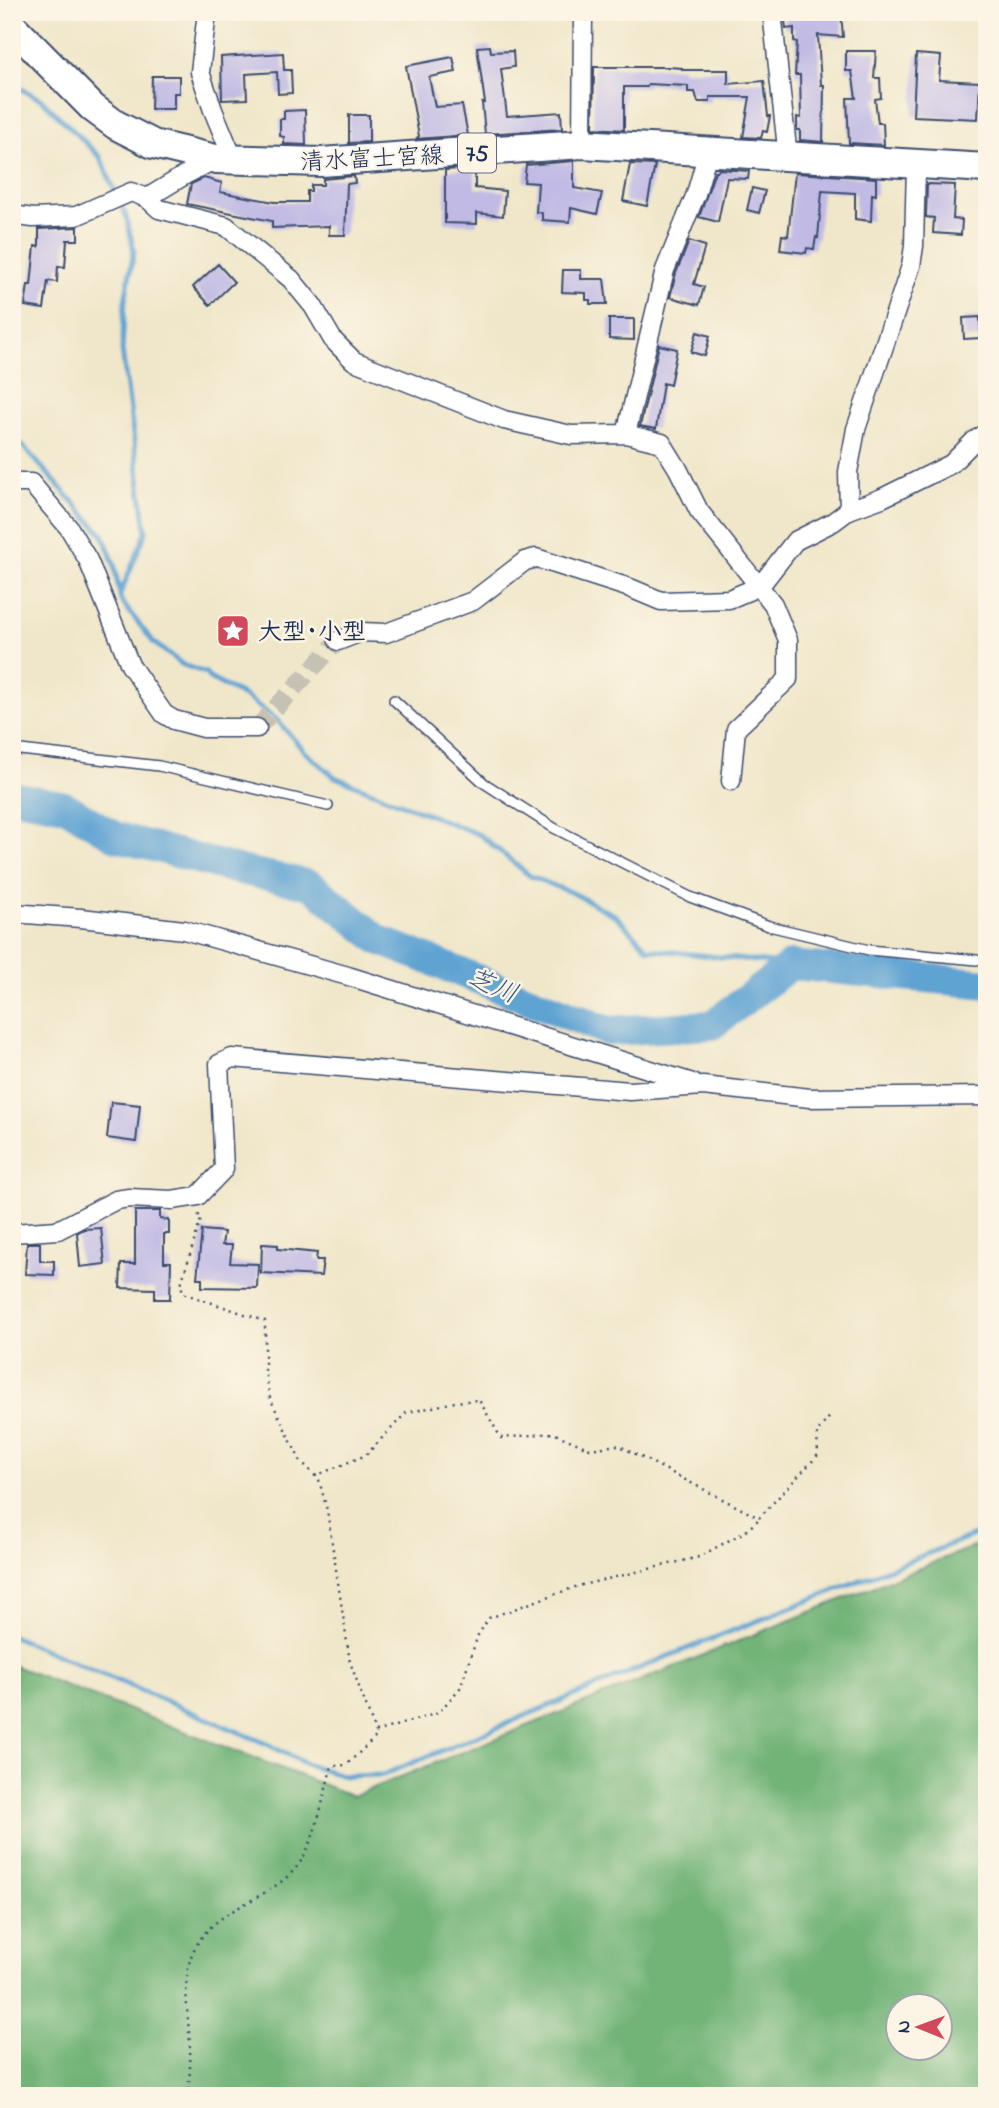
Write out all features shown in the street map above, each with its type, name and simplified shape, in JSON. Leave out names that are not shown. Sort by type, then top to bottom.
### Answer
[{"type":"main road","name":"清水富士宮線","points":[[14,31],[93,108],[117,125],[153,144],[225,160],[321,162],[582,144],[987,168]]},
{"type":"street","points":[[582,144],[583,12]]},
{"type":"street","points":[[772,12],[788,157]]},
{"type":"street","points":[[12,215],[33,218],[76,216],[111,201],[139,195],[185,174],[225,160],[213,110],[200,72],[206,15]]},
{"type":"street","points":[[626,434],[665,270],[696,194],[708,152]]},
{"type":"street","points":[[849,510],[848,472],[856,429],[911,266],[916,165]]},
{"type":"street","points":[[139,195],[159,209],[226,226],[291,279],[313,306],[334,340],[354,361],[504,420],[570,435],[626,434],[662,443],[699,511],[773,604],[788,640],[788,679],[736,729],[731,781]]},
{"type":"street","points":[[338,641],[362,632],[386,633],[473,601],[525,561],[536,558],[661,601],[729,599],[760,586],[795,541],[833,522],[849,510],[881,498],[950,464],[974,441],[987,433]]},
{"type":"street","points":[[12,483],[31,483],[69,528],[88,560],[130,665],[164,714],[204,728],[257,728]]},
{"type":"street","points":[[12,913],[184,930],[322,968],[703,1086]]},
{"type":"street","points":[[12,1233],[58,1230],[116,1200],[172,1200],[198,1196],[224,1169],[219,1064],[232,1058],[631,1091],[703,1086],[810,1098],[987,1096]]},
{"type":"lane","points":[[206,15],[226,12]]},
{"type":"lane","points":[[394,700],[484,783],[554,828],[691,897],[769,926],[869,950],[977,960]]},
{"type":"lane","points":[[12,749],[159,766],[328,806]]},
{"type":"path","points":[[188,2096],[190,2051],[186,1984],[194,1948],[220,1917],[265,1892],[295,1870],[312,1838],[332,1766],[346,1765],[377,1736],[350,1662],[327,1510],[319,1480],[300,1460],[270,1398],[265,1371],[265,1321],[183,1293],[181,1284],[201,1219],[190,1198]]},
{"type":"path","points":[[315,1476],[366,1455],[406,1413],[455,1402],[479,1401],[501,1438],[553,1433],[590,1449],[618,1445],[759,1518]]},
{"type":"path","points":[[375,1732],[438,1713],[460,1688],[478,1635],[489,1618],[578,1586],[699,1557],[746,1531],[818,1455],[817,1432],[832,1414]]},
{"type":"green space","points":[[987,1541],[987,2096],[12,2096],[12,1665],[353,1796]]},
{"type":"building","points":[[784,12],[841,12],[843,37],[818,35],[821,85],[824,85],[823,142],[800,140],[800,130],[797,130],[797,117],[801,118],[800,75],[795,75],[797,42],[794,41],[794,28],[786,29]]},
{"type":"building","points":[[490,46],[491,52],[513,51],[514,67],[501,69],[507,116],[561,112],[562,129],[485,134],[482,103],[485,103],[477,47]]},
{"type":"building","points":[[846,51],[876,51],[874,78],[880,78],[881,98],[875,99],[878,123],[883,123],[884,145],[849,143],[847,98],[856,98],[852,71],[846,71]]},
{"type":"building","points":[[283,53],[284,70],[291,70],[292,93],[278,94],[277,72],[246,74],[247,99],[222,100],[221,57]]},
{"type":"building","points":[[916,54],[941,56],[939,80],[980,82],[978,119],[913,116]]},
{"type":"building","points":[[453,57],[456,72],[429,77],[435,107],[462,105],[468,135],[416,139],[419,136],[406,66]]},
{"type":"building","points":[[594,67],[728,70],[728,84],[764,81],[770,116],[767,132],[763,131],[761,138],[743,137],[750,97],[710,97],[710,102],[698,102],[695,92],[688,92],[688,86],[648,84],[647,87],[624,87],[624,130],[593,128]]},
{"type":"building","points":[[152,76],[179,76],[179,93],[174,93],[174,109],[151,109]]},
{"type":"building","points":[[305,110],[306,145],[284,144],[284,137],[280,136],[280,119],[284,119],[284,111]]},
{"type":"building","points":[[349,115],[369,115],[369,142],[349,143]]},
{"type":"building","points":[[574,161],[574,188],[602,193],[597,214],[571,208],[570,222],[542,220],[542,213],[536,212],[538,183],[524,182],[526,165]]},
{"type":"building","points":[[630,164],[655,165],[647,206],[623,201]]},
{"type":"building","points":[[475,168],[475,188],[505,191],[503,216],[477,213],[477,224],[445,223],[445,170]]},
{"type":"building","points":[[715,171],[749,171],[748,179],[727,178],[718,222],[699,217]]},
{"type":"building","points":[[795,173],[876,178],[876,195],[872,194],[871,221],[855,219],[855,193],[822,191],[818,238],[816,237],[814,249],[807,248],[806,253],[780,250],[782,235],[788,236]]},
{"type":"building","points":[[354,176],[355,183],[347,184],[345,235],[329,235],[329,226],[272,228],[272,221],[187,204],[191,184],[204,178],[222,183],[220,192],[274,202],[307,202],[307,191],[311,191],[311,185],[323,185],[323,179]]},
{"type":"building","points":[[927,184],[955,185],[953,219],[962,220],[961,235],[933,233],[934,218],[926,217]]},
{"type":"building","points":[[752,188],[765,191],[759,213],[747,210]]},
{"type":"building","points":[[78,227],[78,240],[67,240],[65,267],[58,266],[57,282],[48,281],[44,309],[25,306],[28,285],[31,285],[35,246],[39,247],[39,229]]},
{"type":"building","points":[[689,241],[705,246],[694,284],[704,287],[699,305],[670,297]]},
{"type":"building","points":[[218,264],[234,282],[210,305],[193,287]]},
{"type":"building","points":[[563,270],[581,270],[581,279],[604,279],[607,304],[590,304],[590,300],[586,300],[586,293],[562,292]]},
{"type":"building","points":[[980,317],[981,338],[964,339],[963,318]]},
{"type":"building","points":[[609,319],[634,319],[634,340],[609,339]]},
{"type":"building","points":[[697,332],[710,336],[705,356],[691,352]]},
{"type":"building","points":[[659,345],[677,349],[670,385],[663,383],[656,429],[640,426]]},
{"type":"building","points":[[111,1102],[140,1105],[136,1142],[107,1138]]},
{"type":"building","points":[[135,1211],[160,1211],[160,1219],[169,1220],[169,1234],[164,1234],[164,1262],[171,1262],[170,1299],[155,1299],[155,1289],[120,1288],[121,1264],[135,1264]]},
{"type":"building","points":[[101,1228],[105,1264],[80,1267],[77,1233],[84,1229]]},
{"type":"building","points":[[202,1230],[224,1232],[222,1245],[232,1245],[230,1263],[258,1264],[257,1288],[202,1287],[202,1278],[197,1278]]},
{"type":"building","points":[[27,1243],[40,1243],[40,1261],[54,1261],[54,1275],[25,1274]]},
{"type":"building","points":[[262,1244],[278,1245],[278,1249],[317,1253],[316,1260],[323,1260],[321,1276],[261,1273]]},
{"type":"waterway","points":[[12,84],[42,100],[100,157],[126,216],[134,251],[125,301],[122,350],[146,532],[121,592]]},
{"type":"waterway","points":[[12,434],[103,535],[114,564],[121,601],[154,643],[183,665],[206,673],[209,678],[244,696],[276,719],[305,752],[335,777],[480,835],[530,876],[575,894],[616,916],[648,949],[791,965]]},
{"type":"waterway","name":"芝川","points":[[12,796],[65,806],[114,836],[231,868],[311,885],[379,940],[608,1031],[712,1025],[791,965],[987,984]]},
{"type":"waterway","points":[[12,1636],[267,1744],[310,1766],[345,1776],[383,1775],[671,1655],[987,1530]]},
{"type":"tunnel","points":[[257,728],[338,641]]},
{"type":"place","name":"大型･小型","points":[[233,631]]}]
